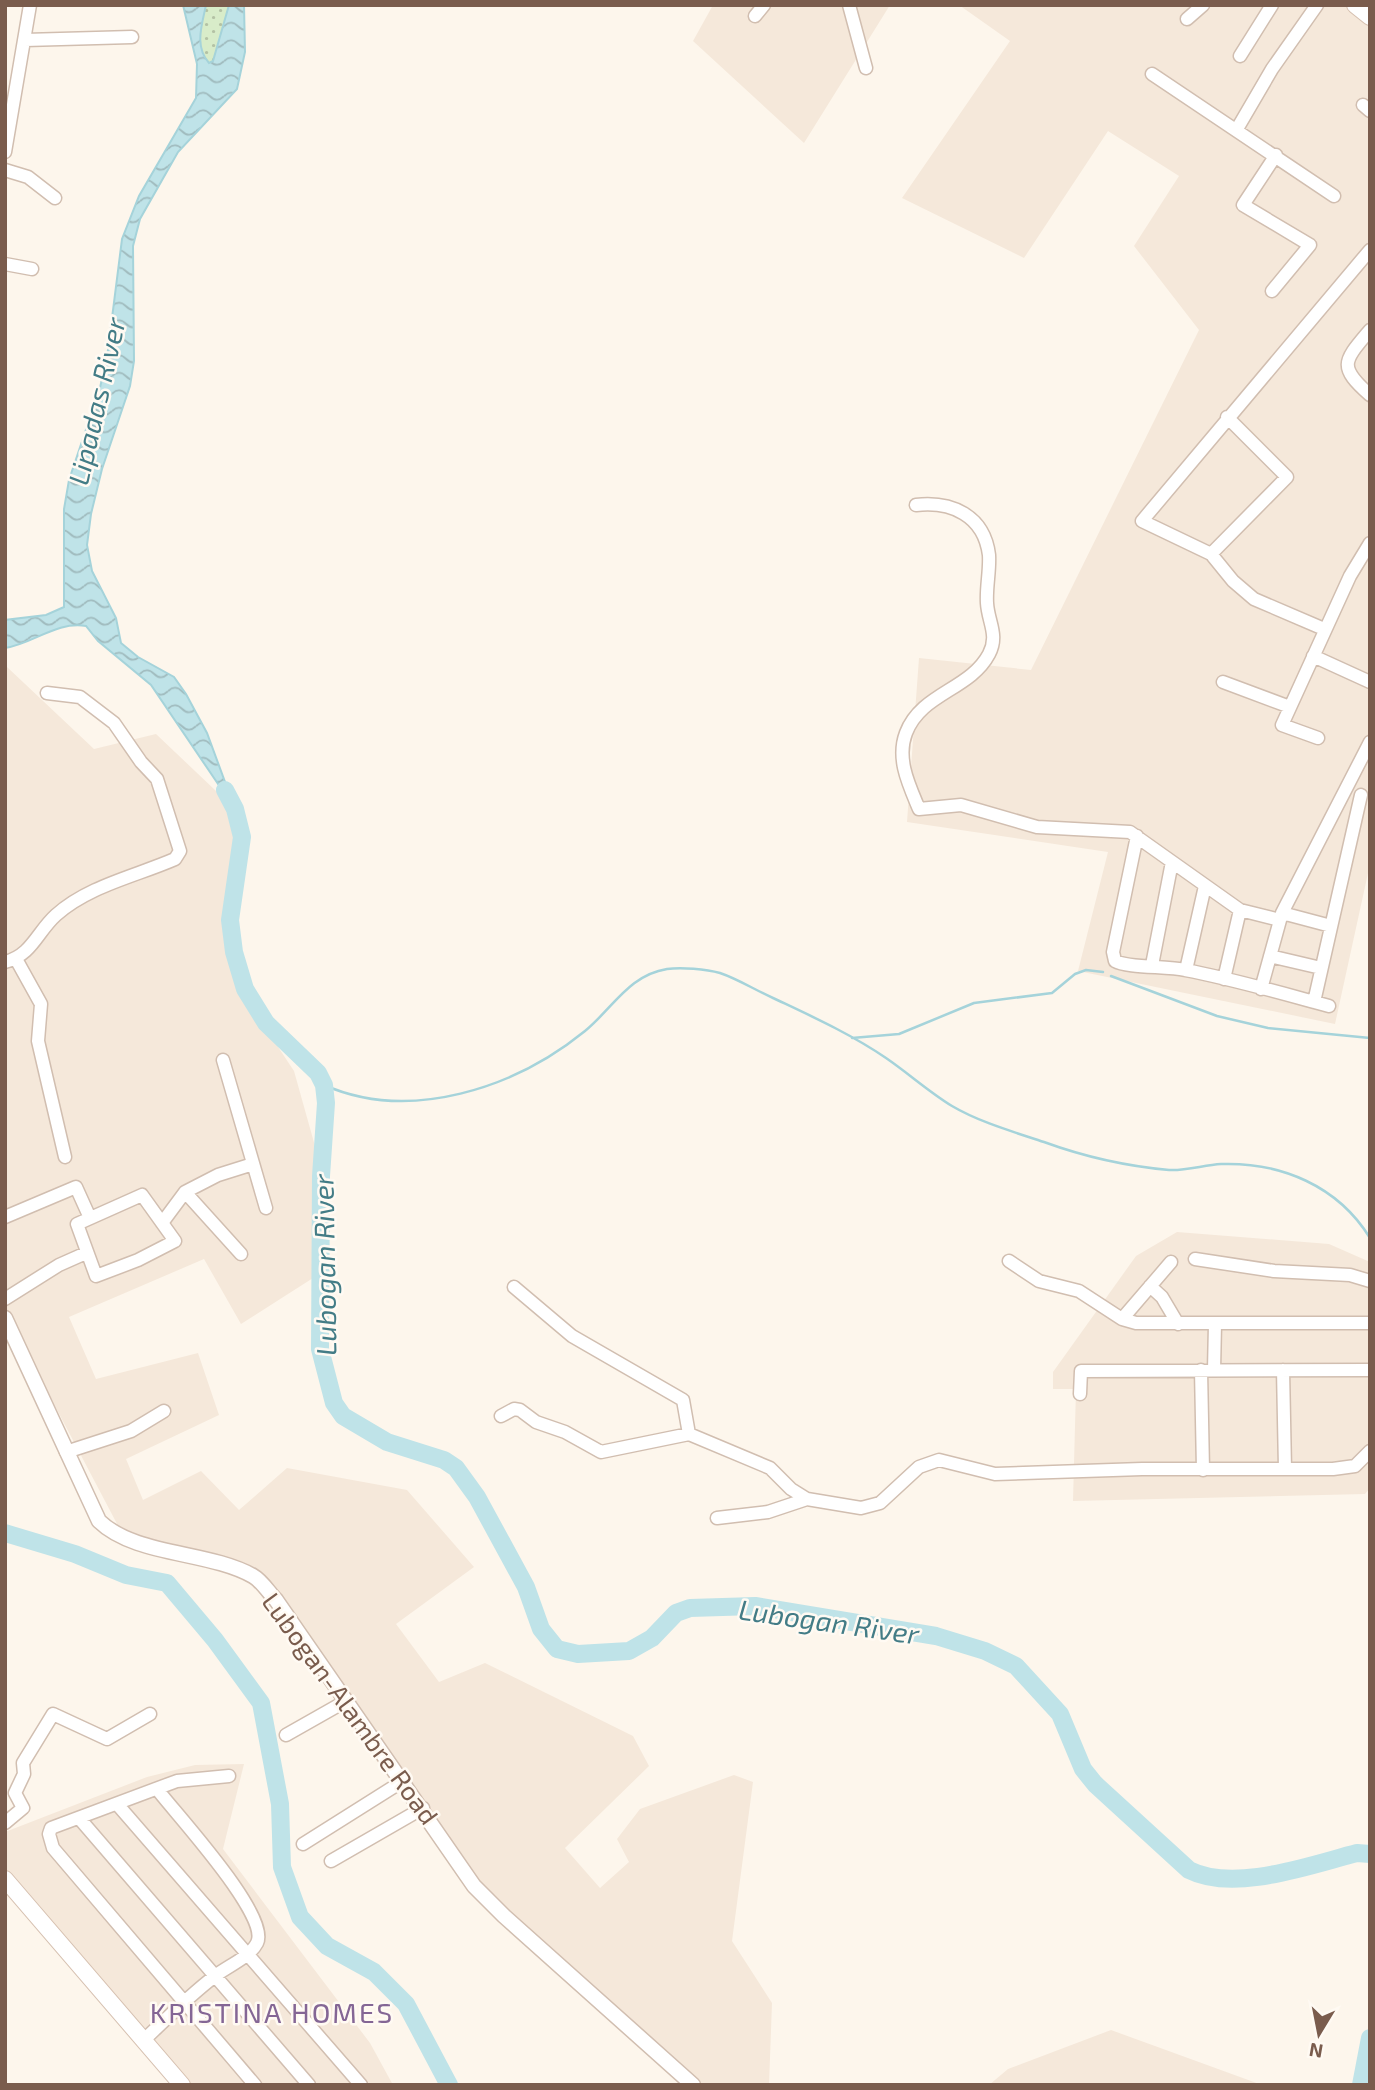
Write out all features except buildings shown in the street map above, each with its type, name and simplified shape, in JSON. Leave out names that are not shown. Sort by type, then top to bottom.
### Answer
[{"type":"main road","points":[[1355,5],[1370,17]]},
{"type":"main road","points":[[5,1879],[182,2085]]},
{"type":"street","points":[[5,152],[30,5]]},
{"type":"street","points":[[849,5],[866,68]]},
{"type":"street","points":[[1187,19],[1203,5]]},
{"type":"street","points":[[1240,56],[1272,5]]},
{"type":"street","points":[[1237,129],[1272,69],[1317,5]]},
{"type":"street","points":[[25,40],[132,37]]},
{"type":"street","points":[[1152,74],[1334,195]]},
{"type":"street","points":[[1272,291],[1310,245],[1243,205],[1276,155]]},
{"type":"street","points":[[5,170],[28,177],[55,198]]},
{"type":"street","points":[[1325,629],[1243,592],[1211,554],[1142,521],[1370,250]]},
{"type":"street","points":[[5,264],[32,269]]},
{"type":"street","points":[[1369,392],[1349,375],[1346,364],[1349,355],[1370,330]]},
{"type":"street","points":[[1211,554],[1287,477],[1227,418]]},
{"type":"street","points":[[916,505],[952,506],[977,525],[987,548],[987,607],[995,632],[990,653],[978,670],[928,704],[913,719],[905,733],[904,770],[919,809],[961,805],[1037,827],[1116,829],[1137,836],[1240,910],[1331,926]]},
{"type":"street","points":[[1318,738],[1282,725],[1350,576],[1370,543]]},
{"type":"street","points":[[1313,656],[1370,682]]},
{"type":"street","points":[[1223,682],[1290,707]]},
{"type":"street","points":[[47,693],[80,697],[114,723],[141,762],[157,779],[180,851],[175,859],[91,892],[72,903],[47,923],[32,948],[11,961],[43,1010],[38,1041],[65,1157]]},
{"type":"street","points":[[1261,989],[1281,917],[1370,742]]},
{"type":"street","points":[[1314,1002],[1365,796],[1346,792]]},
{"type":"street","points":[[1137,836],[1113,957],[1120,964],[1152,964],[1186,970],[1329,1006]]},
{"type":"street","points":[[1152,964],[1171,862]]},
{"type":"street","points":[[1186,970],[1205,886]]},
{"type":"street","points":[[1224,979],[1240,910]]},
{"type":"street","points":[[1270,956],[1321,968]]},
{"type":"street","points":[[223,1060],[265,1208]]},
{"type":"street","points":[[162,1223],[185,1192],[218,1175],[253,1164]]},
{"type":"street","points":[[5,1217],[76,1187],[90,1218]]},
{"type":"street","points":[[185,1192],[241,1254]]},
{"type":"street","points":[[142,1195],[175,1241],[120,1268],[96,1276],[77,1224],[90,1218],[142,1195]]},
{"type":"street","points":[[5,1299],[59,1265],[86,1253]]},
{"type":"street","points":[[1195,1259],[1274,1271],[1350,1275],[1370,1281]]},
{"type":"street","points":[[1009,1261],[1046,1284],[1079,1291],[1122,1318],[1136,1323],[1370,1323]]},
{"type":"street","points":[[1122,1318],[1171,1262]]},
{"type":"street","points":[[1150,1286],[1162,1297],[1178,1324]]},
{"type":"street","points":[[514,1287],[572,1336],[683,1400],[690,1434]]},
{"type":"street","name":"Lubogan-Alambre Road","points":[[5,1318],[92,1510],[109,1531],[120,1538],[225,1566],[254,1577],[276,1600],[486,1899],[693,2085]]},
{"type":"street","points":[[1203,1470],[1208,1370],[1215,1324]]},
{"type":"street","points":[[1283,1370],[1285,1469]]},
{"type":"street","points":[[1080,1394],[1081,1371],[1370,1370]]},
{"type":"street","points":[[501,1416],[514,1409],[520,1410],[536,1422],[565,1432],[592,1448],[609,1452],[632,1444],[690,1434],[771,1468],[791,1489],[807,1499],[871,1507],[888,1496],[919,1467],[939,1460],[995,1474],[1350,1468],[1370,1451]]},
{"type":"street","points":[[66,1452],[131,1431],[163,1410]]},
{"type":"street","points":[[717,1518],[768,1512],[807,1499]]},
{"type":"street","points":[[286,1735],[346,1700]]},
{"type":"street","points":[[5,1823],[23,1808],[15,1793],[24,1773],[23,1763],[53,1714],[107,1739],[150,1714]]},
{"type":"street","points":[[229,1776],[177,1781],[51,1828],[48,1833],[53,1847],[255,2085]]},
{"type":"street","points":[[303,1844],[403,1781]]},
{"type":"street","points":[[144,2040],[184,2002],[246,1954],[257,1944],[259,1937],[239,1891],[157,1789]]},
{"type":"street","points":[[117,1804],[361,2085]]},
{"type":"street","points":[[331,1861],[423,1808]]},
{"type":"street","points":[[79,1818],[309,2085]]},
{"type":"shaded area","points":[[713,5],[890,5],[804,143],[693,41]]},
{"type":"shaded area","points":[[959,5],[1348,5],[1370,23],[1370,864],[1335,1024],[1078,971],[1108,852],[907,822],[919,658],[1031,670],[1199,330],[1134,246],[1179,176],[1108,131],[1024,258],[902,198],[1010,41]]},
{"type":"shaded area","points":[[7,667],[94,749],[156,734],[235,809],[233,979],[294,1071],[327,1189],[324,1271],[241,1324],[204,1259],[69,1317],[96,1379],[198,1353],[219,1415],[126,1459],[143,1500],[201,1471],[239,1510],[287,1468],[407,1490],[474,1567],[396,1624],[439,1682],[485,1663],[633,1736],[649,1766],[565,1848],[600,1888],[629,1862],[617,1839],[640,1809],[734,1775],[753,1782],[732,1941],[772,2003],[769,2085],[682,2085],[475,1883],[260,1578],[125,1539],[5,1311]]},
{"type":"shaded area","points":[[1177,1232],[1329,1244],[1370,1262],[1370,1488],[1365,1494],[1073,1501],[1076,1389],[1053,1389],[1053,1372],[1136,1256]]},
{"type":"shaded area","points":[[244,1764],[223,1849],[370,2043],[393,2085],[190,2085],[5,1870],[5,1832],[147,1777],[195,1765]]},
{"type":"shaded area","points":[[1111,2030],[1262,2085],[989,2085],[1008,2069]]},
{"type":"green space","points":[[206,5],[229,5],[213,61],[209,63],[200,42]]},
{"type":"water","points":[[183,5],[206,5],[200,42],[209,63],[213,61],[229,5],[244,5],[245,52],[237,89],[178,152],[140,219],[133,246],[134,361],[130,386],[102,469],[87,545],[92,571],[116,618],[121,643],[138,657],[174,677],[186,694],[207,733],[235,809],[151,685],[98,641],[86,626],[65,627],[5,648],[5,620],[46,615],[64,607],[64,509],[69,480],[100,388],[108,350],[122,239],[139,196],[196,98],[197,64]]},
{"type":"waterway","name":"Lubogan River","points":[[225,790],[235,809],[242,837],[230,920],[234,952],[245,989],[266,1023],[318,1073],[324,1085],[326,1103],[321,1176],[320,1349],[334,1403],[343,1416],[387,1442],[444,1460],[456,1468],[477,1497],[526,1587],[541,1629],[557,1649],[578,1654],[629,1651],[652,1638],[676,1613],[690,1608],[755,1606],[936,1636],[985,1651],[1016,1666],[1060,1714],[1083,1769],[1095,1784],[1189,1870],[1228,1879],[1250,1878],[1295,1870],[1357,1853],[1370,1854]]},
{"type":"waterway","points":[[324,1085],[357,1096],[391,1101],[426,1100],[461,1094],[527,1069],[557,1051],[585,1031],[642,978],[667,969],[708,970],[733,978],[845,1033],[873,1049],[952,1106],[985,1122],[1075,1152],[1137,1166],[1175,1170],[1243,1164],[1286,1173],[1325,1191],[1342,1204],[1370,1238]]},
{"type":"waterway","points":[[852,1038],[899,1034],[974,1003],[1052,993],[1075,974],[1086,970],[1103,972]]},
{"type":"waterway","points":[[1111,976],[1217,1016],[1268,1028],[1370,1038]]},
{"type":"waterway","name":"Lipadas River","points":[[5,1533],[75,1554],[126,1575],[167,1583],[215,1640],[261,1703],[280,1804],[282,1867],[300,1917],[327,1946],[374,1972],[406,2004],[449,2085]]},
{"type":"waterway","name":"Lubogan River","points":[[1361,2085],[1370,2038]]},
{"type":"district","name":"KRISTINA HOMES","points":[[272,2012]]}]
